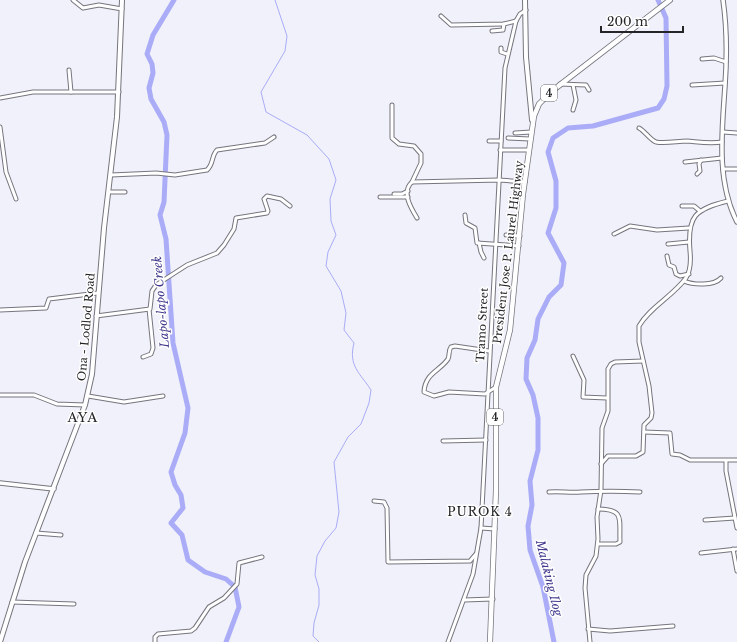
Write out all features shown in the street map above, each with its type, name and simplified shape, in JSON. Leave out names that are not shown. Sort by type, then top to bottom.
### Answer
[{"type":"highway","name":"President Jose P. Laurel Highway","points":[[490,642],[495,529],[496,387],[509,335],[532,120],[539,104],[560,84],[670,0]]},
{"type":"main road","name":"Ona - Lodlod Road","points":[[0,642],[11,602],[88,396],[93,365],[98,293],[119,92],[122,0]]},
{"type":"main road","points":[[525,0],[526,56],[532,120]]},
{"type":"street","points":[[73,0],[83,8],[99,5],[122,9]]},
{"type":"street","points":[[723,0],[726,62],[722,158],[728,201],[736,216],[737,222]]},
{"type":"street","name":"Tramo Street","points":[[448,642],[473,574],[481,528],[500,150],[507,54],[516,21],[520,14],[526,10]]},
{"type":"street","points":[[441,16],[451,25],[504,24],[516,21]]},
{"type":"street","points":[[492,31],[503,30],[504,24]]},
{"type":"street","points":[[501,48],[501,52],[507,54]]},
{"type":"street","points":[[702,59],[714,58],[726,62]]},
{"type":"street","points":[[69,70],[72,92]]},
{"type":"street","points":[[692,85],[725,83]]},
{"type":"street","points":[[560,84],[587,86],[589,90]]},
{"type":"street","points":[[572,110],[576,100],[573,85]]},
{"type":"street","points":[[0,98],[33,92],[119,92]]},
{"type":"street","points":[[392,105],[392,138],[399,144],[414,146],[421,154],[421,163],[409,185],[408,191],[408,204],[418,218]]},
{"type":"street","points":[[0,127],[6,172],[16,199]]},
{"type":"street","points":[[639,128],[646,132],[652,140],[658,142],[687,141],[714,144],[722,142]]},
{"type":"street","points":[[515,133],[531,132]]},
{"type":"street","points":[[723,132],[737,133]]},
{"type":"street","points":[[111,175],[171,175],[207,170],[211,167],[213,154],[217,150],[264,143],[274,137]]},
{"type":"street","points":[[508,138],[530,139]]},
{"type":"street","points":[[489,141],[501,141]]},
{"type":"street","points":[[500,150],[529,150]]},
{"type":"street","points":[[685,162],[722,158]]},
{"type":"street","points":[[697,174],[700,171],[699,164],[701,160]]},
{"type":"street","points":[[723,169],[737,169]]},
{"type":"street","points":[[412,182],[499,180],[525,182]]},
{"type":"street","points":[[394,194],[402,194],[408,191]]},
{"type":"street","points":[[108,192],[126,192]]},
{"type":"street","points":[[380,196],[408,197]]},
{"type":"street","points":[[142,357],[151,354],[153,348],[149,310],[152,307],[154,288],[165,278],[187,265],[217,253],[234,229],[236,218],[267,213],[265,197],[281,199],[290,206]]},
{"type":"street","points":[[601,464],[608,456],[636,456],[642,454],[645,423],[650,418],[652,413],[649,386],[638,333],[639,326],[684,281],[688,274],[691,266],[689,242],[692,221],[700,211],[708,206],[728,201]]},
{"type":"street","points":[[682,206],[694,206],[700,211]]},
{"type":"street","points":[[465,215],[466,223],[475,227],[475,241],[479,243],[484,258]]},
{"type":"street","points":[[614,234],[630,226],[656,230],[690,228]]},
{"type":"street","points":[[506,235],[520,236]]},
{"type":"street","points":[[668,244],[689,242]]},
{"type":"street","points":[[479,243],[519,246]]},
{"type":"street","points":[[666,256],[669,265],[674,267],[676,274],[680,276],[688,274]]},
{"type":"street","points":[[684,281],[712,283],[717,282],[721,278]]},
{"type":"street","points":[[0,310],[46,308],[49,299],[98,293]]},
{"type":"street","points":[[96,316],[149,310]]},
{"type":"street","points":[[489,351],[455,346],[451,347],[448,359],[433,371],[424,388],[424,392],[434,396],[449,392],[488,394],[496,387]]},
{"type":"street","points":[[573,356],[584,380],[583,397],[607,398]]},
{"type":"street","points":[[590,642],[585,582],[586,576],[596,556],[598,544],[596,517],[601,490],[602,428],[608,411],[608,369],[611,364],[615,362],[643,361]]},
{"type":"street","points":[[0,395],[34,395],[57,404],[85,405]]},
{"type":"street","points":[[88,396],[124,402],[163,396]]},
{"type":"street","points":[[644,432],[670,433],[672,454],[680,455],[690,460],[737,460]]},
{"type":"street","points":[[443,442],[486,440]]},
{"type":"street","points":[[726,461],[726,471],[737,528]]},
{"type":"street","points":[[0,483],[54,489]]},
{"type":"street","points":[[549,492],[567,490],[579,492],[601,490],[640,492]]},
{"type":"street","points":[[374,501],[384,502],[387,508],[387,558],[390,563],[470,561],[477,552]]},
{"type":"street","points":[[598,509],[612,509],[616,512],[619,519],[620,542],[616,544],[598,544]]},
{"type":"street","points":[[704,520],[735,518]]},
{"type":"street","points":[[481,528],[495,529]]},
{"type":"street","points":[[36,533],[61,535]]},
{"type":"street","points":[[701,553],[735,549],[737,571]]},
{"type":"street","points":[[155,642],[155,637],[158,634],[191,631],[195,628],[209,607],[224,598],[237,584],[239,563],[262,557]]},
{"type":"street","points":[[464,600],[493,598]]},
{"type":"street","points":[[11,602],[74,604]]},
{"type":"street","points":[[588,629],[610,631],[672,626]]},
{"type":"waterway","name":"Lapo-lapo Creek","points":[[174,0],[153,35],[147,54],[152,64],[153,73],[149,88],[151,99],[164,122],[167,135],[164,202],[160,215],[166,239],[173,343],[188,408],[185,433],[171,472],[175,485],[181,495],[183,508],[171,523],[182,535],[188,560],[205,572],[226,579],[235,587],[239,607],[226,642]]},
{"type":"waterway","points":[[275,0],[287,36],[285,51],[261,92],[266,112],[307,135],[329,159],[336,180],[330,199],[331,221],[336,235],[328,252],[326,266],[341,291],[346,313],[344,330],[354,343],[353,358],[356,369],[371,390],[369,403],[361,424],[348,437],[334,462],[339,512],[336,528],[325,541],[317,556],[315,575],[319,589],[319,605],[314,623],[313,636],[319,642]]},
{"type":"waterway","name":"Malaking Ilog","points":[[554,642],[543,587],[530,550],[528,526],[532,505],[530,481],[538,450],[538,418],[533,395],[526,379],[527,358],[535,340],[538,319],[549,297],[561,285],[564,263],[548,233],[556,208],[556,181],[548,152],[553,138],[568,128],[593,126],[658,108],[664,99],[667,86],[666,18],[658,0]]},
{"type":"district","name":"AYA","points":[[83,417]]},
{"type":"district","name":"PUROK 4","points":[[480,512]]}]
